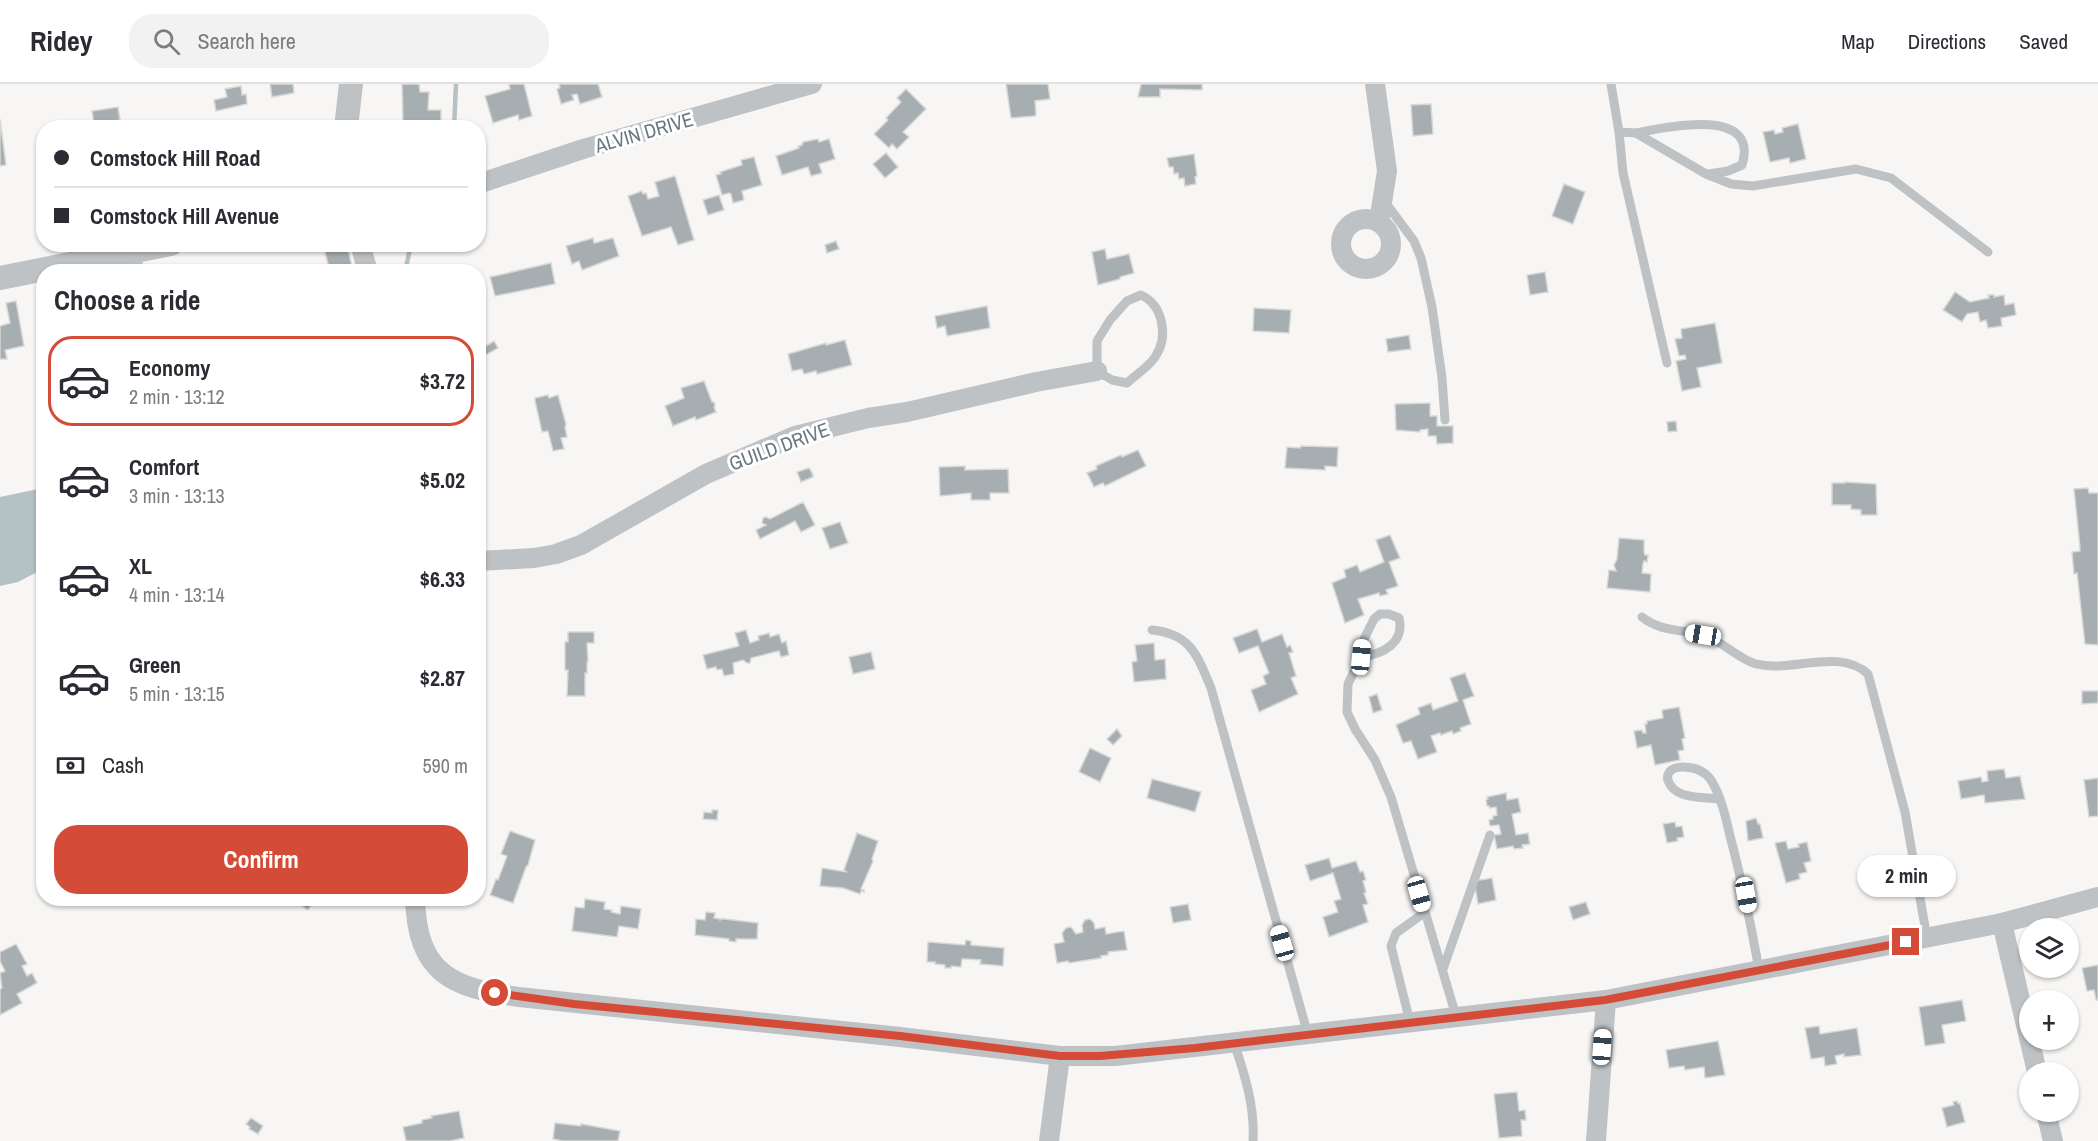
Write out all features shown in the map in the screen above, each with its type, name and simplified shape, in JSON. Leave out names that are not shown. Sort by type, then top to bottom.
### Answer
[{"type":"street","points":[[347,120],[351,84]]},
{"type":"street","name":"ALVIN DRIVE","points":[[486,181],[583,149],[812,84]]},
{"type":"street","points":[[1375,84],[1387,171],[1378,222]]},
{"type":"street","points":[[107,264],[138,261],[155,252]]},
{"type":"street","points":[[0,278],[36,273]]},
{"type":"street","name":"GUILD DRIVE","points":[[486,561],[534,558],[556,554],[581,544],[706,474],[795,436],[868,418],[1096,371]]},
{"type":"street","points":[[416,906],[421,938],[430,959],[446,977],[465,986],[519,998],[900,1036],[1060,1056],[1115,1056],[1605,1000],[2002,923],[2098,897]]},
{"type":"street","points":[[2002,923],[2035,1062]]},
{"type":"street","points":[[1596,1141],[1605,1000]]},
{"type":"street","points":[[1049,1141],[1060,1056]]},
{"type":"street","points":[[2048,1122],[2053,1141]]},
{"type":"lane","points":[[1611,84],[1623,173],[1667,363]]},
{"type":"lane","points":[[1619,132],[1636,133],[1680,124],[1716,126],[1734,131],[1744,140],[1746,153],[1742,165],[1728,171],[1706,174]]},
{"type":"lane","points":[[1636,133],[1706,174],[1731,184],[1754,186],[1827,172],[1856,169],[1891,178],[1988,252]]},
{"type":"lane","points":[[1383,199],[1414,241],[1421,258],[1434,317],[1445,420]]},
{"type":"lane","points":[[1141,295],[1150,299],[1162,320],[1162,340],[1155,358],[1127,383],[1112,380],[1096,371],[1097,341],[1110,320],[1127,301],[1141,295]]},
{"type":"lane","points":[[1361,657],[1377,655],[1395,642],[1401,629],[1399,618],[1389,614],[1380,614],[1374,619],[1363,641],[1361,657],[1348,684],[1347,712],[1375,760],[1391,797],[1456,1016]]},
{"type":"lane","points":[[1642,617],[1663,629],[1703,635],[1716,640],[1756,664],[1838,662],[1863,669],[1868,675],[1905,812],[1927,938]]},
{"type":"lane","points":[[1152,630],[1175,634],[1185,641],[1201,664],[1211,688],[1308,1035]]},
{"type":"lane","points":[[1718,799],[1684,795],[1674,790],[1667,774],[1672,769],[1681,767],[1699,769],[1710,779],[1724,812],[1746,895],[1759,970]]},
{"type":"lane","points":[[1443,969],[1490,835]]},
{"type":"lane","points":[[1410,1022],[1391,946],[1396,933],[1424,913]]},
{"type":"lane","points":[[1234,1043],[1247,1083],[1254,1125],[1253,1141]]},
{"type":"shaded area","points":[[36,489],[36,573],[18,582],[0,586],[0,497]]},
{"type":"building","points":[[270,84],[293,84],[294,93],[272,97]]},
{"type":"building","points":[[402,84],[419,84],[420,92],[429,92],[428,110],[441,110],[441,120],[403,120]]},
{"type":"building","points":[[509,84],[524,84],[532,116],[519,120],[518,115],[493,123],[485,96],[510,89]]},
{"type":"building","points":[[559,84],[598,84],[602,97],[580,104],[577,94],[572,95],[574,100],[561,104],[557,89],[560,88]]},
{"type":"building","points":[[1006,84],[1048,84],[1050,99],[1035,101],[1035,116],[1011,118]]},
{"type":"building","points":[[1141,84],[1202,84],[1202,90],[1160,89],[1160,97],[1138,97]]},
{"type":"building","points":[[241,86],[242,95],[246,94],[247,104],[216,111],[214,100],[227,97],[225,89]]},
{"type":"building","points":[[906,89],[926,109],[903,132],[909,137],[897,149],[892,144],[889,148],[874,134],[901,102],[897,98]]},
{"type":"building","points":[[1431,104],[1433,134],[1413,136],[1411,105]]},
{"type":"building","points":[[118,107],[120,120],[93,120],[92,111]]},
{"type":"building","points":[[0,119],[6,165],[0,166]]},
{"type":"building","points":[[1798,124],[1806,159],[1790,163],[1789,158],[1770,162],[1763,132],[1774,130],[1775,134],[1783,132],[1782,128]]},
{"type":"building","points":[[818,139],[819,142],[829,139],[835,159],[819,164],[822,173],[811,176],[808,167],[782,175],[776,156],[799,148],[798,146],[803,142]]},
{"type":"building","points":[[886,153],[898,167],[885,178],[873,164]]},
{"type":"building","points":[[1194,154],[1196,184],[1185,186],[1184,178],[1179,179],[1178,173],[1174,174],[1173,167],[1169,167],[1167,158]]},
{"type":"building","points":[[754,157],[762,185],[742,191],[744,200],[733,203],[731,194],[722,195],[716,175],[742,165],[741,160]]},
{"type":"building","points":[[675,176],[694,240],[678,245],[671,227],[642,236],[628,196],[642,191],[643,194],[646,193],[648,199],[659,196],[655,182]]},
{"type":"building","points":[[1564,184],[1585,192],[1573,224],[1552,216]]},
{"type":"building","points":[[719,195],[724,210],[708,215],[703,200]]},
{"type":"building","points":[[593,238],[594,243],[613,238],[619,256],[582,270],[579,261],[572,264],[566,246]]},
{"type":"building","points":[[836,241],[839,249],[827,253],[825,245]]},
{"type":"building","points":[[1105,249],[1107,259],[1129,254],[1134,273],[1098,285],[1092,252]]},
{"type":"building","points":[[325,252],[349,252],[351,264],[328,264]]},
{"type":"building","points":[[551,263],[555,284],[495,296],[490,277]]},
{"type":"building","points":[[1545,272],[1548,292],[1530,295],[1527,275]]},
{"type":"building","points":[[1955,292],[1970,302],[1989,298],[1988,295],[1994,295],[1994,297],[2004,295],[2005,305],[2014,303],[2016,315],[2001,318],[2002,326],[1988,328],[1986,320],[1980,322],[1978,312],[1967,314],[1962,322],[1943,310]]},
{"type":"building","points":[[16,301],[24,346],[5,350],[7,359],[0,359],[0,326],[10,323],[6,303]]},
{"type":"building","points":[[987,306],[990,328],[947,336],[945,326],[937,328],[935,316]]},
{"type":"building","points":[[1254,308],[1291,310],[1289,333],[1253,331]]},
{"type":"building","points":[[1715,323],[1722,363],[1697,368],[1701,387],[1682,391],[1676,361],[1686,359],[1685,355],[1679,356],[1675,339],[1682,338],[1681,329]]},
{"type":"building","points":[[1409,335],[1411,349],[1388,352],[1386,339]]},
{"type":"building","points":[[845,340],[852,365],[817,374],[816,371],[804,374],[802,369],[792,371],[788,354]]},
{"type":"building","points":[[494,341],[498,348],[486,355],[486,346]]},
{"type":"building","points":[[704,381],[716,412],[673,426],[665,406],[684,398],[681,388]]},
{"type":"building","points":[[548,395],[549,398],[558,395],[566,424],[567,437],[561,438],[564,449],[553,451],[548,431],[542,432],[535,398]]},
{"type":"building","points":[[1430,403],[1430,416],[1437,416],[1437,426],[1453,426],[1453,443],[1437,444],[1436,436],[1428,436],[1428,429],[1420,430],[1420,432],[1396,430],[1395,404]]},
{"type":"building","points":[[1676,421],[1677,431],[1668,432],[1667,422]]},
{"type":"building","points":[[1301,446],[1338,447],[1337,467],[1325,466],[1325,470],[1285,468],[1287,447],[1300,448]]},
{"type":"building","points":[[1138,450],[1146,466],[1105,486],[1103,483],[1094,487],[1087,473],[1097,469],[1096,466]]},
{"type":"building","points":[[965,466],[965,470],[1008,469],[1009,493],[990,493],[990,500],[971,500],[971,493],[940,496],[939,467]]},
{"type":"building","points":[[809,468],[813,477],[801,482],[797,472]]},
{"type":"building","points":[[1832,483],[1876,484],[1877,515],[1861,515],[1861,510],[1851,509],[1851,505],[1832,505]]},
{"type":"building","points":[[2088,488],[2089,493],[2098,493],[2098,645],[2085,644],[2077,573],[2074,574],[2072,552],[2080,551],[2074,489]]},
{"type":"building","points":[[803,502],[815,525],[801,532],[795,521],[760,539],[756,530],[766,525],[762,523],[763,518],[770,519]]},
{"type":"building","points":[[840,522],[848,543],[830,549],[822,528]]},
{"type":"building","points":[[1390,535],[1400,558],[1389,562],[1398,586],[1386,590],[1388,594],[1380,596],[1379,593],[1358,599],[1364,615],[1345,623],[1332,583],[1346,577],[1344,570],[1357,565],[1360,572],[1384,562],[1376,540]]},
{"type":"building","points":[[1619,538],[1644,540],[1644,552],[1648,555],[1647,562],[1644,561],[1643,564],[1642,573],[1651,574],[1650,592],[1607,588],[1609,570],[1616,571],[1614,565],[1617,559]]},
{"type":"building","points":[[1257,629],[1262,642],[1282,634],[1287,647],[1290,645],[1293,652],[1289,653],[1296,676],[1291,678],[1298,694],[1259,712],[1251,690],[1266,684],[1263,676],[1269,673],[1258,646],[1239,653],[1233,638]]},
{"type":"building","points":[[746,630],[750,643],[759,640],[758,636],[769,633],[770,637],[779,634],[782,643],[786,641],[789,655],[781,657],[779,651],[751,658],[750,663],[743,660],[733,663],[734,674],[724,676],[722,669],[717,670],[716,667],[707,669],[703,655],[739,646],[735,633]]},
{"type":"building","points":[[568,632],[594,632],[594,643],[587,643],[585,696],[567,696],[568,670],[565,670],[565,642],[568,642]]},
{"type":"building","points":[[1154,643],[1155,660],[1165,659],[1166,679],[1134,682],[1132,662],[1137,661],[1135,645]]},
{"type":"building","points":[[871,652],[875,669],[853,674],[849,657]]},
{"type":"building","points":[[1465,673],[1474,696],[1463,700],[1471,724],[1460,728],[1461,731],[1453,734],[1452,731],[1431,736],[1437,752],[1418,759],[1411,741],[1403,743],[1396,725],[1420,714],[1418,708],[1431,703],[1433,710],[1458,701],[1450,678]]},
{"type":"building","points":[[2082,691],[2098,691],[2098,703],[2082,704]]},
{"type":"building","points":[[1377,694],[1382,710],[1373,713],[1369,697]]},
{"type":"building","points":[[1679,707],[1685,738],[1682,739],[1684,750],[1678,751],[1680,760],[1655,765],[1651,745],[1637,748],[1634,731],[1642,730],[1646,733],[1647,721],[1663,718],[1662,710]]},
{"type":"building","points":[[1117,729],[1122,736],[1113,745],[1107,739]]},
{"type":"building","points":[[1090,748],[1111,758],[1100,782],[1079,772]]},
{"type":"building","points":[[2004,769],[2006,778],[2020,776],[2025,799],[1985,803],[1984,795],[1961,799],[1958,781],[1981,777],[1982,782],[1988,781],[1987,771]]},
{"type":"building","points":[[2098,778],[2098,816],[2089,817],[2084,780]]},
{"type":"building","points":[[1152,779],[1201,792],[1195,812],[1147,798]]},
{"type":"building","points":[[1506,793],[1507,800],[1518,798],[1521,812],[1512,814],[1516,835],[1528,833],[1530,844],[1522,845],[1523,848],[1514,849],[1513,846],[1497,849],[1494,835],[1501,834],[1499,825],[1490,826],[1489,820],[1497,815],[1496,807],[1487,806],[1486,800],[1487,797]]},
{"type":"building","points":[[712,810],[718,810],[717,820],[703,819],[704,812],[712,813]]},
{"type":"building","points":[[1756,818],[1763,838],[1748,841],[1746,821]]},
{"type":"building","points":[[1675,822],[1676,827],[1682,826],[1684,837],[1667,843],[1663,824]]},
{"type":"building","points":[[510,831],[535,840],[513,903],[490,895],[507,856],[501,854]]},
{"type":"building","points":[[857,833],[878,841],[873,861],[861,889],[864,892],[861,891],[860,894],[843,888],[820,886],[822,868],[847,872],[844,870]]},
{"type":"building","points":[[1786,841],[1788,849],[1799,847],[1798,844],[1807,842],[1811,861],[1804,863],[1807,872],[1799,874],[1800,879],[1786,883],[1775,843]]},
{"type":"building","points":[[1329,858],[1332,868],[1356,861],[1360,872],[1363,871],[1366,880],[1363,881],[1366,892],[1364,893],[1368,904],[1363,905],[1368,922],[1329,937],[1323,917],[1338,912],[1334,901],[1341,899],[1333,873],[1310,881],[1305,865]]},
{"type":"building","points":[[1492,878],[1496,900],[1478,904],[1474,881]]},
{"type":"building","points":[[585,899],[605,902],[604,909],[620,914],[621,906],[641,909],[638,929],[619,926],[617,937],[572,931],[575,907],[584,908]]},
{"type":"building","points":[[1586,902],[1590,914],[1573,920],[1569,907]]},
{"type":"building","points":[[1188,904],[1191,920],[1173,923],[1170,907]]},
{"type":"building","points":[[706,912],[715,913],[714,918],[758,923],[757,939],[736,939],[736,942],[695,935],[696,919],[705,920]]},
{"type":"building","points":[[1090,919],[1095,929],[1105,927],[1106,934],[1124,931],[1127,950],[1108,952],[1108,955],[1101,956],[1101,958],[1057,963],[1054,944],[1064,942],[1062,933],[1066,928],[1071,927],[1076,934],[1083,932],[1082,925],[1085,920]]},
{"type":"building","points":[[966,940],[971,941],[971,945],[1004,948],[1003,966],[980,964],[981,960],[962,959],[961,967],[945,968],[945,965],[927,962],[928,942],[965,945]]},
{"type":"building","points":[[16,944],[27,964],[22,966],[27,976],[32,973],[37,983],[17,994],[22,1003],[0,1015],[0,989],[2,988],[0,973],[5,971],[0,961],[0,952]]},
{"type":"building","points":[[2098,965],[2098,1000],[2096,1000],[2094,990],[2087,991],[2082,968]]},
{"type":"building","points":[[1962,1000],[1966,1021],[1942,1025],[1945,1043],[1925,1046],[1919,1007]]},
{"type":"building","points":[[1819,1026],[1820,1034],[1857,1028],[1861,1055],[1835,1056],[1837,1064],[1825,1066],[1824,1057],[1811,1059],[1805,1028]]},
{"type":"building","points":[[1718,1041],[1725,1075],[1705,1078],[1704,1067],[1685,1070],[1684,1066],[1669,1068],[1666,1050]]},
{"type":"building","points":[[1517,1092],[1519,1111],[1525,1110],[1526,1120],[1521,1120],[1522,1136],[1499,1138],[1494,1094]]},
{"type":"building","points":[[1957,1101],[1958,1104],[1960,1103],[1965,1122],[1947,1127],[1942,1108],[1954,1105],[1953,1102]]},
{"type":"building","points":[[459,1111],[464,1138],[450,1141],[406,1141],[403,1127],[422,1123],[422,1120],[432,1118],[431,1116]]},
{"type":"building","points":[[251,1118],[263,1126],[258,1134],[249,1129],[250,1127],[246,1124]]},
{"type":"building","points":[[555,1123],[581,1126],[581,1124],[620,1131],[618,1141],[553,1139]]},
{"type":"waterway","points":[[454,120],[456,84]]},
{"type":"waterway","points":[[407,264],[409,252]]},
{"type":"route","points":[[495,993],[519,998],[900,1036],[1060,1056],[1100,1056],[1195,1048],[1605,1000],[1906,942]]}]
